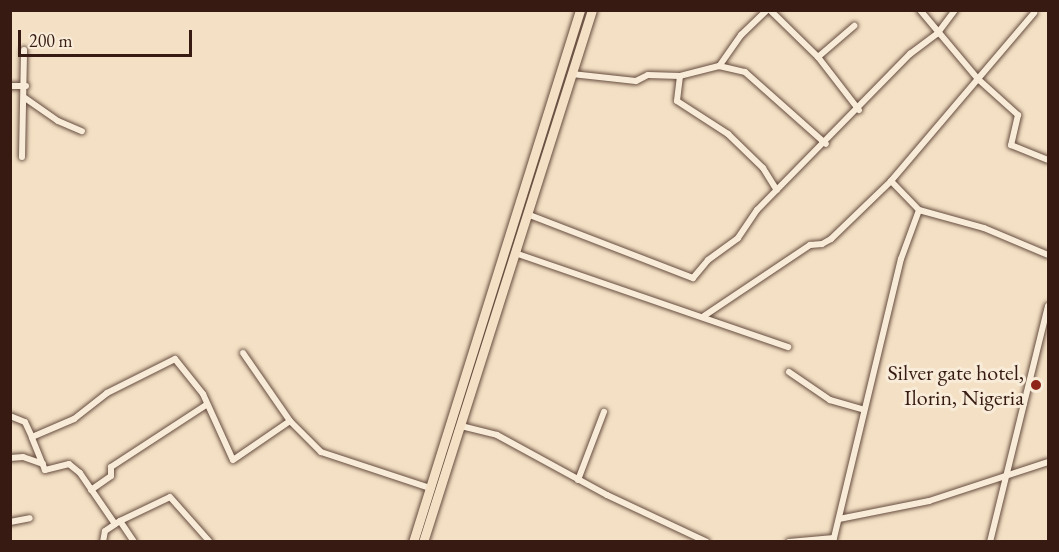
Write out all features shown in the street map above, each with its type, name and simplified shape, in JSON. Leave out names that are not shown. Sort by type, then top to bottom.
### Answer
[{"type":"main road","points":[[413,542],[580,10]]},
{"type":"main road","points":[[423,542],[592,10]]},
{"type":"street","points":[[719,66],[741,35],[769,10],[818,57],[859,110]]},
{"type":"street","points":[[920,10],[937,34],[978,79],[1018,116],[1011,145],[1048,160]]},
{"type":"street","points":[[527,214],[693,278],[708,260],[738,238],[777,190],[826,144],[910,54],[937,34],[955,10]]},
{"type":"street","points":[[704,316],[810,245],[826,243],[891,181],[1034,13]]},
{"type":"street","points":[[818,57],[854,26]]},
{"type":"street","points":[[22,157],[26,98],[24,50]]},
{"type":"street","points":[[572,74],[636,81],[648,75],[680,76],[719,66],[745,72],[826,144]]},
{"type":"street","points":[[680,76],[677,101],[728,134],[763,168],[777,190]]},
{"type":"street","points":[[10,86],[26,86]]},
{"type":"street","points":[[26,98],[51,117],[82,131]]},
{"type":"street","points":[[891,181],[919,210],[984,228],[1048,255]]},
{"type":"street","points":[[789,542],[834,540],[901,259],[919,210]]},
{"type":"street","points":[[515,253],[704,316],[788,347]]},
{"type":"street","points":[[990,542],[1048,306]]},
{"type":"street","points":[[243,353],[290,421],[321,452],[430,488]]},
{"type":"street","points":[[32,437],[74,419],[107,393],[175,359],[203,394],[206,405],[233,460],[290,421]]},
{"type":"street","points":[[789,372],[830,400],[864,410]]},
{"type":"street","points":[[91,490],[111,476],[111,467],[206,405]]},
{"type":"street","points":[[578,480],[604,412]]},
{"type":"street","points":[[10,416],[25,422],[43,464],[50,472],[69,464],[134,542]]},
{"type":"street","points":[[461,426],[497,435],[578,480],[707,542]]},
{"type":"street","points":[[10,458],[23,457],[43,464]]},
{"type":"street","points":[[839,519],[929,501],[1048,462]]},
{"type":"street","points":[[103,542],[105,531],[117,522],[170,497],[210,542]]},
{"type":"street","points":[[10,522],[30,518]]},
{"type":"place","name":"Silver gate hotel, Ilorin, Nigeria","points":[[1036,385]]}]
